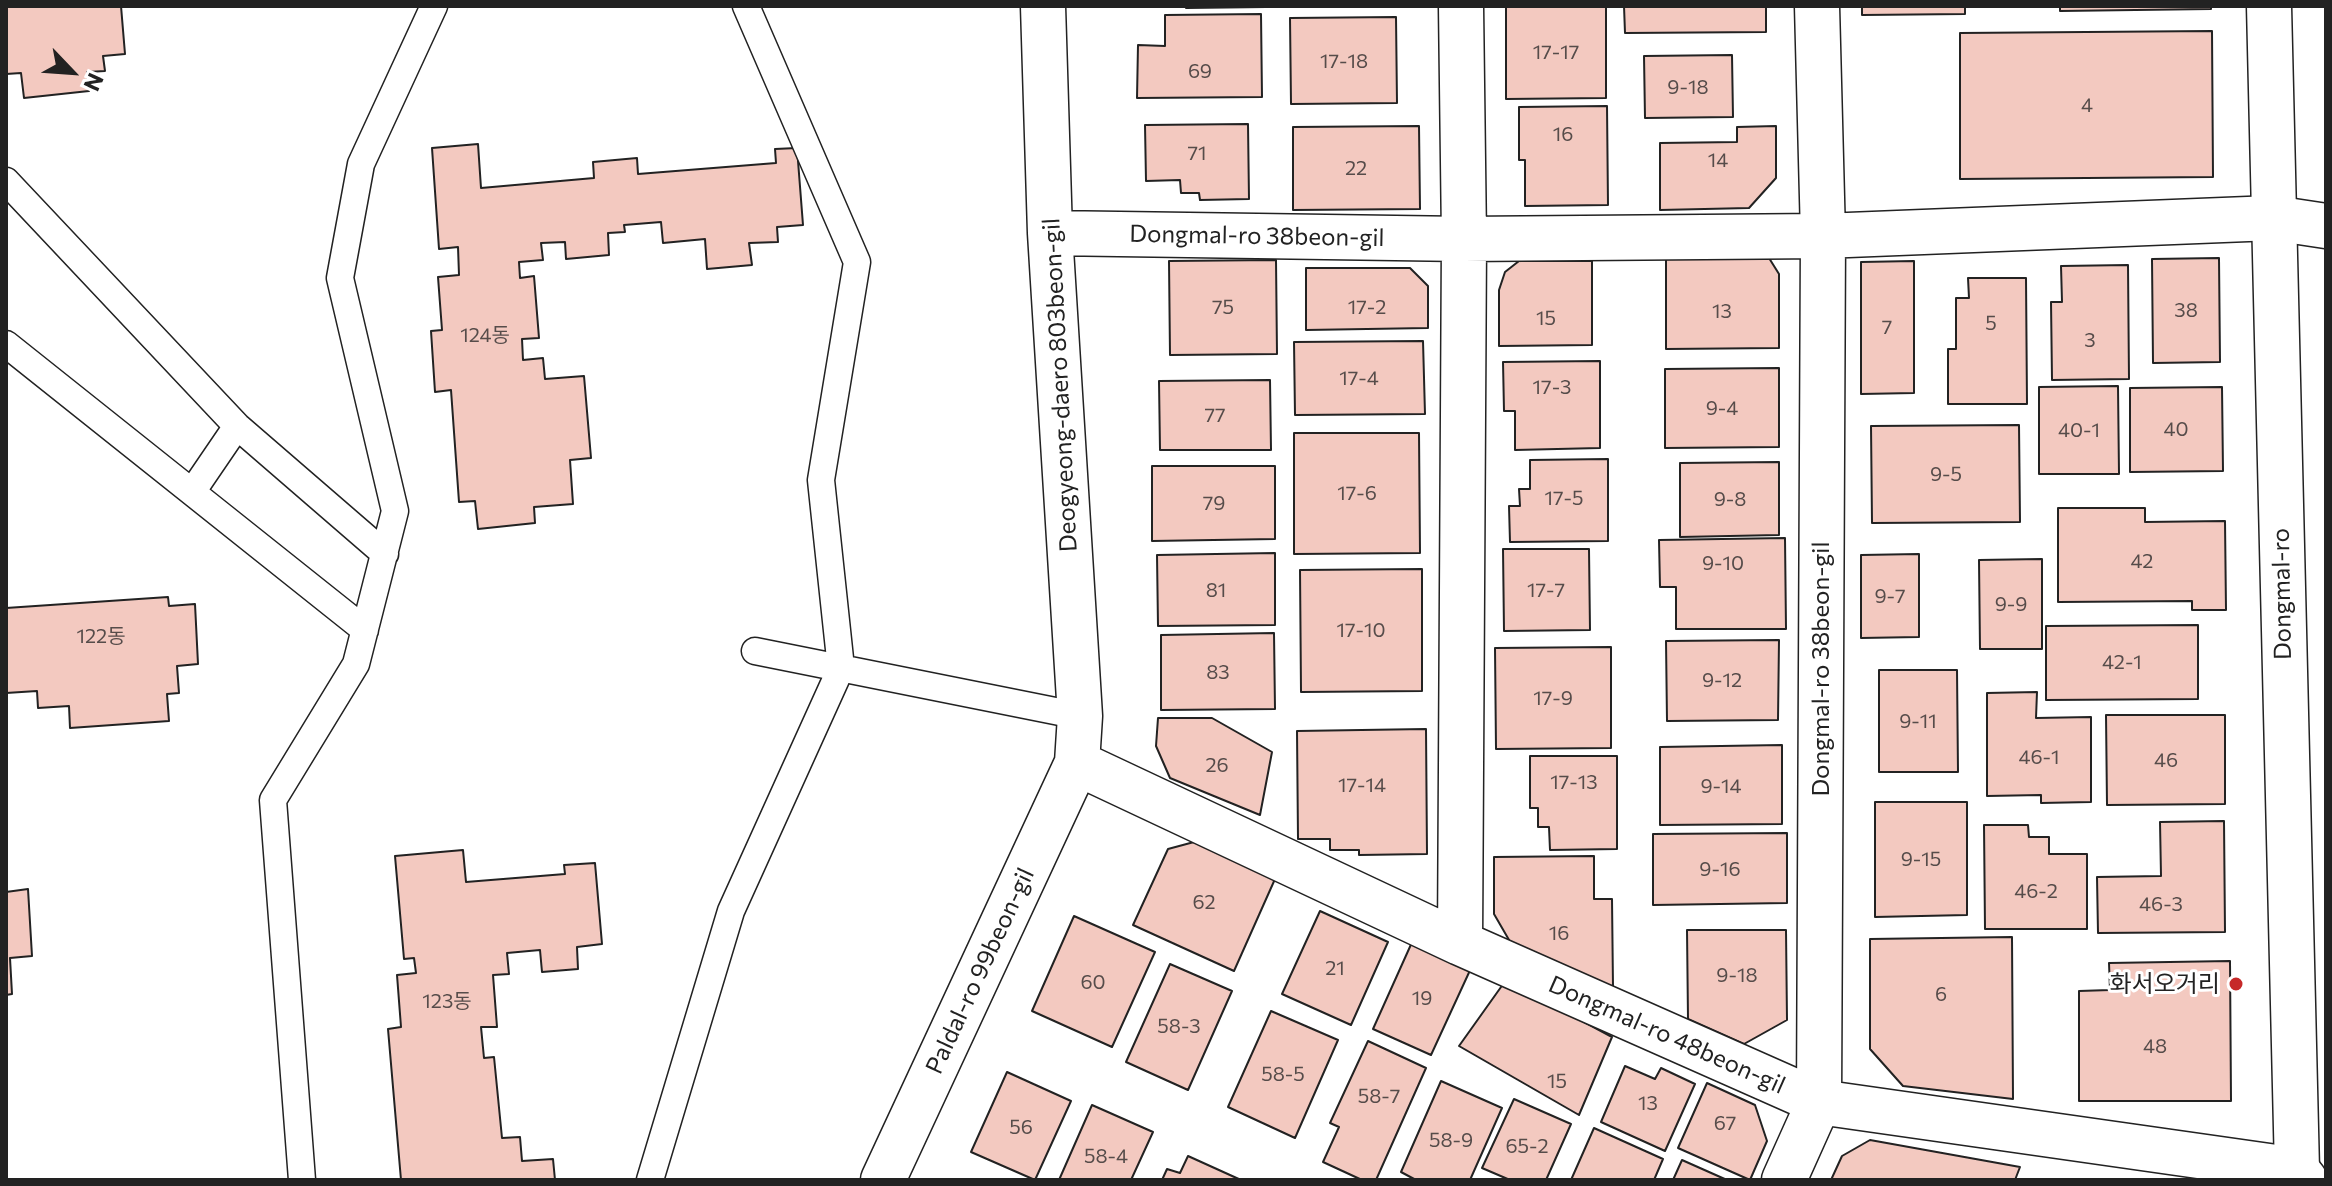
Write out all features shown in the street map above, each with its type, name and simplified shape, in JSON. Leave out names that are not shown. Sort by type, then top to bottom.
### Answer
[{"type":"street","name":"Deogyeong-daero 803beon-gil","points":[[1043,6],[1050,233],[1080,716],[1077,763]]},
{"type":"street","points":[[1460,943],[1464,239],[1461,6]]},
{"type":"street","points":[[1817,6],[1823,236]]},
{"type":"street","name":"Dongmal-ro","points":[[2269,6],[2273,218],[2305,1172]]},
{"type":"street","name":"Dongmal-ro 38beon-gil","points":[[1050,233],[1464,239],[1823,236],[2273,218],[2326,226]]},
{"type":"street","name":"Dongmal-ro 38beon-gil","points":[[1819,1102],[1823,236]]},
{"type":"street","name":"Dongmal-ro 48beon-gil","points":[[1077,763],[1460,943],[1819,1102],[2305,1172]]},
{"type":"street","name":"Paldal-ro 99beon-gil","points":[[883,1180],[1077,763]]},
{"type":"street","points":[[1784,1180],[1819,1102]]},
{"type":"lane","points":[[302,1180],[273,800],[356,664],[395,511],[340,278],[361,164],[434,6]]},
{"type":"lane","points":[[650,1180],[731,911],[841,668],[821,480],[857,262],[746,6]]},
{"type":"lane","points":[[6,181],[237,426],[385,554]]},
{"type":"lane","points":[[6,344],[365,630]]},
{"type":"lane","points":[[192,492],[237,426]]},
{"type":"lane","points":[[755,651],[1080,716]]},
{"type":"building","points":[[6,6],[121,6],[125,54],[103,56],[105,71],[87,72],[89,91],[24,98],[21,73],[6,74]]},
{"type":"building","points":[[1266,6],[1266,7],[1186,8]]},
{"type":"building","points":[[1506,6],[1606,6],[1606,98],[1506,99]]},
{"type":"building","points":[[1624,6],[1766,6],[1766,32],[1625,33]]},
{"type":"building","points":[[1862,6],[1965,6],[1965,14],[1862,15]]},
{"type":"building","points":[[2060,6],[2211,6],[2211,9],[2060,11]]},
{"type":"building","points":[[1261,14],[1262,97],[1137,98],[1138,45],[1165,46],[1165,15]]},
{"type":"building","points":[[1396,17],[1397,103],[1291,104],[1290,18]]},
{"type":"building","points":[[2212,31],[2213,177],[1960,179],[1960,33]]},
{"type":"building","points":[[1732,55],[1733,117],[1645,118],[1644,56]]},
{"type":"building","points":[[1607,106],[1608,205],[1525,206],[1525,160],[1519,160],[1519,107]]},
{"type":"building","points":[[1248,124],[1249,199],[1200,200],[1199,193],[1181,193],[1180,180],[1146,181],[1145,125]]},
{"type":"building","points":[[1419,126],[1420,209],[1293,210],[1293,127]]},
{"type":"building","points":[[1776,126],[1776,178],[1749,208],[1660,210],[1660,143],[1737,142],[1737,127]]},
{"type":"building","points":[[478,144],[481,188],[594,178],[593,162],[637,158],[638,174],[776,163],[775,149],[797,148],[803,225],[777,227],[778,242],[749,243],[752,265],[707,269],[705,239],[663,243],[661,222],[624,225],[625,232],[608,233],[609,255],[566,259],[565,242],[541,243],[543,260],[519,262],[520,278],[534,276],[539,338],[522,339],[523,360],[543,358],[545,379],[584,376],[591,458],[570,460],[573,504],[534,507],[535,523],[478,529],[475,501],[459,502],[451,390],[435,392],[431,331],[442,330],[438,277],[459,275],[458,247],[439,249],[432,148]]},
{"type":"building","points":[[1666,252],[1769,258],[1779,274],[1779,348],[1666,349]]},
{"type":"building","points":[[2219,258],[2220,362],[2153,363],[2152,259]]},
{"type":"building","points":[[1276,260],[1277,354],[1170,355],[1169,261]]},
{"type":"building","points":[[1519,261],[1592,261],[1592,345],[1499,346],[1499,290],[1505,272]]},
{"type":"building","points":[[1914,261],[1914,393],[1861,394],[1861,262]]},
{"type":"building","points":[[2128,265],[2129,379],[2052,380],[2051,302],[2062,302],[2061,266]]},
{"type":"building","points":[[1306,268],[1410,268],[1428,286],[1428,328],[1306,330]]},
{"type":"building","points":[[1968,278],[2026,278],[2027,404],[1948,404],[1948,349],[1956,349],[1956,298],[1969,298]]},
{"type":"building","points":[[1423,341],[1425,414],[1295,415],[1294,342]]},
{"type":"building","points":[[1600,361],[1600,448],[1515,450],[1515,411],[1504,411],[1503,362]]},
{"type":"building","points":[[1779,368],[1779,447],[1665,448],[1665,369]]},
{"type":"building","points":[[1270,380],[1271,450],[1160,450],[1159,381]]},
{"type":"building","points":[[2118,386],[2119,474],[2039,474],[2039,387]]},
{"type":"building","points":[[2222,387],[2223,471],[2130,472],[2130,388]]},
{"type":"building","points":[[2019,425],[2020,522],[1872,523],[1871,426]]},
{"type":"building","points":[[1294,433],[1419,433],[1420,553],[1294,554]]},
{"type":"building","points":[[1608,459],[1608,541],[1510,542],[1509,506],[1520,506],[1519,489],[1530,489],[1530,460]]},
{"type":"building","points":[[1779,462],[1779,535],[1680,537],[1680,463]]},
{"type":"building","points":[[1152,466],[1275,466],[1275,539],[1152,541]]},
{"type":"building","points":[[2058,508],[2145,508],[2145,522],[2225,521],[2226,610],[2192,610],[2192,601],[2058,602]]},
{"type":"building","points":[[1785,538],[1786,629],[1676,629],[1676,587],[1660,587],[1659,540]]},
{"type":"building","points":[[1503,549],[1589,549],[1590,630],[1504,631]]},
{"type":"building","points":[[1275,553],[1275,625],[1158,626],[1157,555]]},
{"type":"building","points":[[1919,554],[1919,637],[1861,638],[1861,555]]},
{"type":"building","points":[[2042,559],[2042,649],[1980,649],[1979,560]]},
{"type":"building","points":[[1422,569],[1422,691],[1301,692],[1300,570]]},
{"type":"building","points":[[168,597],[169,606],[195,604],[198,664],[177,666],[179,693],[167,694],[169,721],[70,728],[69,706],[38,708],[37,691],[6,693],[6,608]]},
{"type":"building","points":[[2198,625],[2198,699],[2046,700],[2046,626]]},
{"type":"building","points":[[1274,633],[1275,709],[1161,710],[1161,635]]},
{"type":"building","points":[[1779,640],[1778,720],[1667,721],[1666,641]]},
{"type":"building","points":[[1611,647],[1611,748],[1496,749],[1495,648]]},
{"type":"building","points":[[1879,670],[1957,670],[1958,772],[1879,772]]},
{"type":"building","points":[[2037,692],[2036,718],[2091,717],[2091,802],[2041,803],[2041,795],[1987,796],[1987,693]]},
{"type":"building","points":[[2106,715],[2225,715],[2225,804],[2107,805]]},
{"type":"building","points":[[1158,718],[1212,718],[1272,752],[1260,815],[1170,778],[1156,746]]},
{"type":"building","points":[[1426,729],[1427,854],[1359,855],[1359,850],[1330,850],[1330,839],[1298,839],[1297,731]]},
{"type":"building","points":[[1782,745],[1782,824],[1660,825],[1660,747]]},
{"type":"building","points":[[1530,756],[1617,756],[1617,849],[1550,850],[1549,827],[1538,827],[1538,808],[1530,808]]},
{"type":"building","points":[[1875,802],[1967,802],[1967,915],[1875,917]]},
{"type":"building","points":[[2224,821],[2225,932],[2098,933],[2097,877],[2161,876],[2160,822]]},
{"type":"building","points":[[1984,825],[2028,825],[2029,837],[2049,837],[2049,854],[2087,854],[2087,929],[1985,929]]},
{"type":"building","points":[[1787,833],[1787,903],[1653,905],[1653,834]]},
{"type":"building","points":[[1194,842],[1275,879],[1234,971],[1133,925],[1168,849]]},
{"type":"building","points":[[463,850],[466,882],[565,874],[564,865],[595,863],[602,944],[577,947],[578,969],[542,972],[540,950],[507,953],[509,974],[493,975],[497,1027],[481,1027],[484,1058],[494,1057],[502,1138],[520,1137],[522,1161],[553,1159],[555,1180],[401,1180],[388,1029],[401,1027],[397,975],[416,973],[414,958],[404,959],[395,856]]},
{"type":"building","points":[[1594,856],[1594,899],[1612,899],[1613,987],[1516,952],[1494,914],[1494,857]]},
{"type":"building","points":[[28,889],[32,956],[10,958],[12,994],[6,995],[6,892]]},
{"type":"building","points":[[1320,911],[1388,942],[1351,1025],[1282,994]]},
{"type":"building","points":[[1074,916],[1155,952],[1112,1047],[1032,1011]]},
{"type":"building","points":[[1687,930],[1786,930],[1787,1020],[1744,1044],[1688,1019]]},
{"type":"building","points":[[2012,937],[2013,1099],[1903,1086],[1870,1049],[1870,939]]},
{"type":"building","points":[[1413,940],[1472,966],[1431,1055],[1373,1029]]},
{"type":"building","points":[[2230,961],[2231,1101],[2079,1101],[2079,991],[2110,990],[2109,963]]},
{"type":"building","points":[[1170,964],[1232,991],[1188,1090],[1126,1062]]},
{"type":"building","points":[[1506,980],[1612,1037],[1579,1115],[1459,1046]]},
{"type":"building","points":[[1271,1011],[1338,1040],[1295,1138],[1228,1107]]},
{"type":"building","points":[[1368,1041],[1426,1068],[1376,1180],[1362,1180],[1323,1162],[1339,1127],[1330,1123]]},
{"type":"building","points":[[1625,1066],[1655,1079],[1661,1068],[1695,1084],[1665,1151],[1601,1122]]},
{"type":"building","points":[[1007,1072],[1071,1101],[1035,1180],[971,1152]]},
{"type":"building","points":[[1441,1081],[1502,1108],[1470,1180],[1416,1180],[1401,1172]]},
{"type":"building","points":[[1707,1083],[1755,1105],[1767,1141],[1750,1180],[1678,1148]]},
{"type":"building","points":[[1514,1099],[1571,1124],[1546,1180],[1510,1180],[1482,1168]]},
{"type":"building","points":[[1092,1105],[1153,1132],[1131,1180],[1059,1180]]},
{"type":"building","points":[[1594,1128],[1663,1159],[1654,1180],[1571,1180]]},
{"type":"building","points":[[1870,1140],[2020,1167],[2015,1180],[1831,1180],[1842,1156]]},
{"type":"building","points":[[1188,1156],[1241,1180],[1162,1180],[1167,1169],[1180,1173]]},
{"type":"building","points":[[1682,1160],[1727,1180],[1673,1180]]},
{"type":"place","name":"화서오거리","points":[[2236,984]]}]
